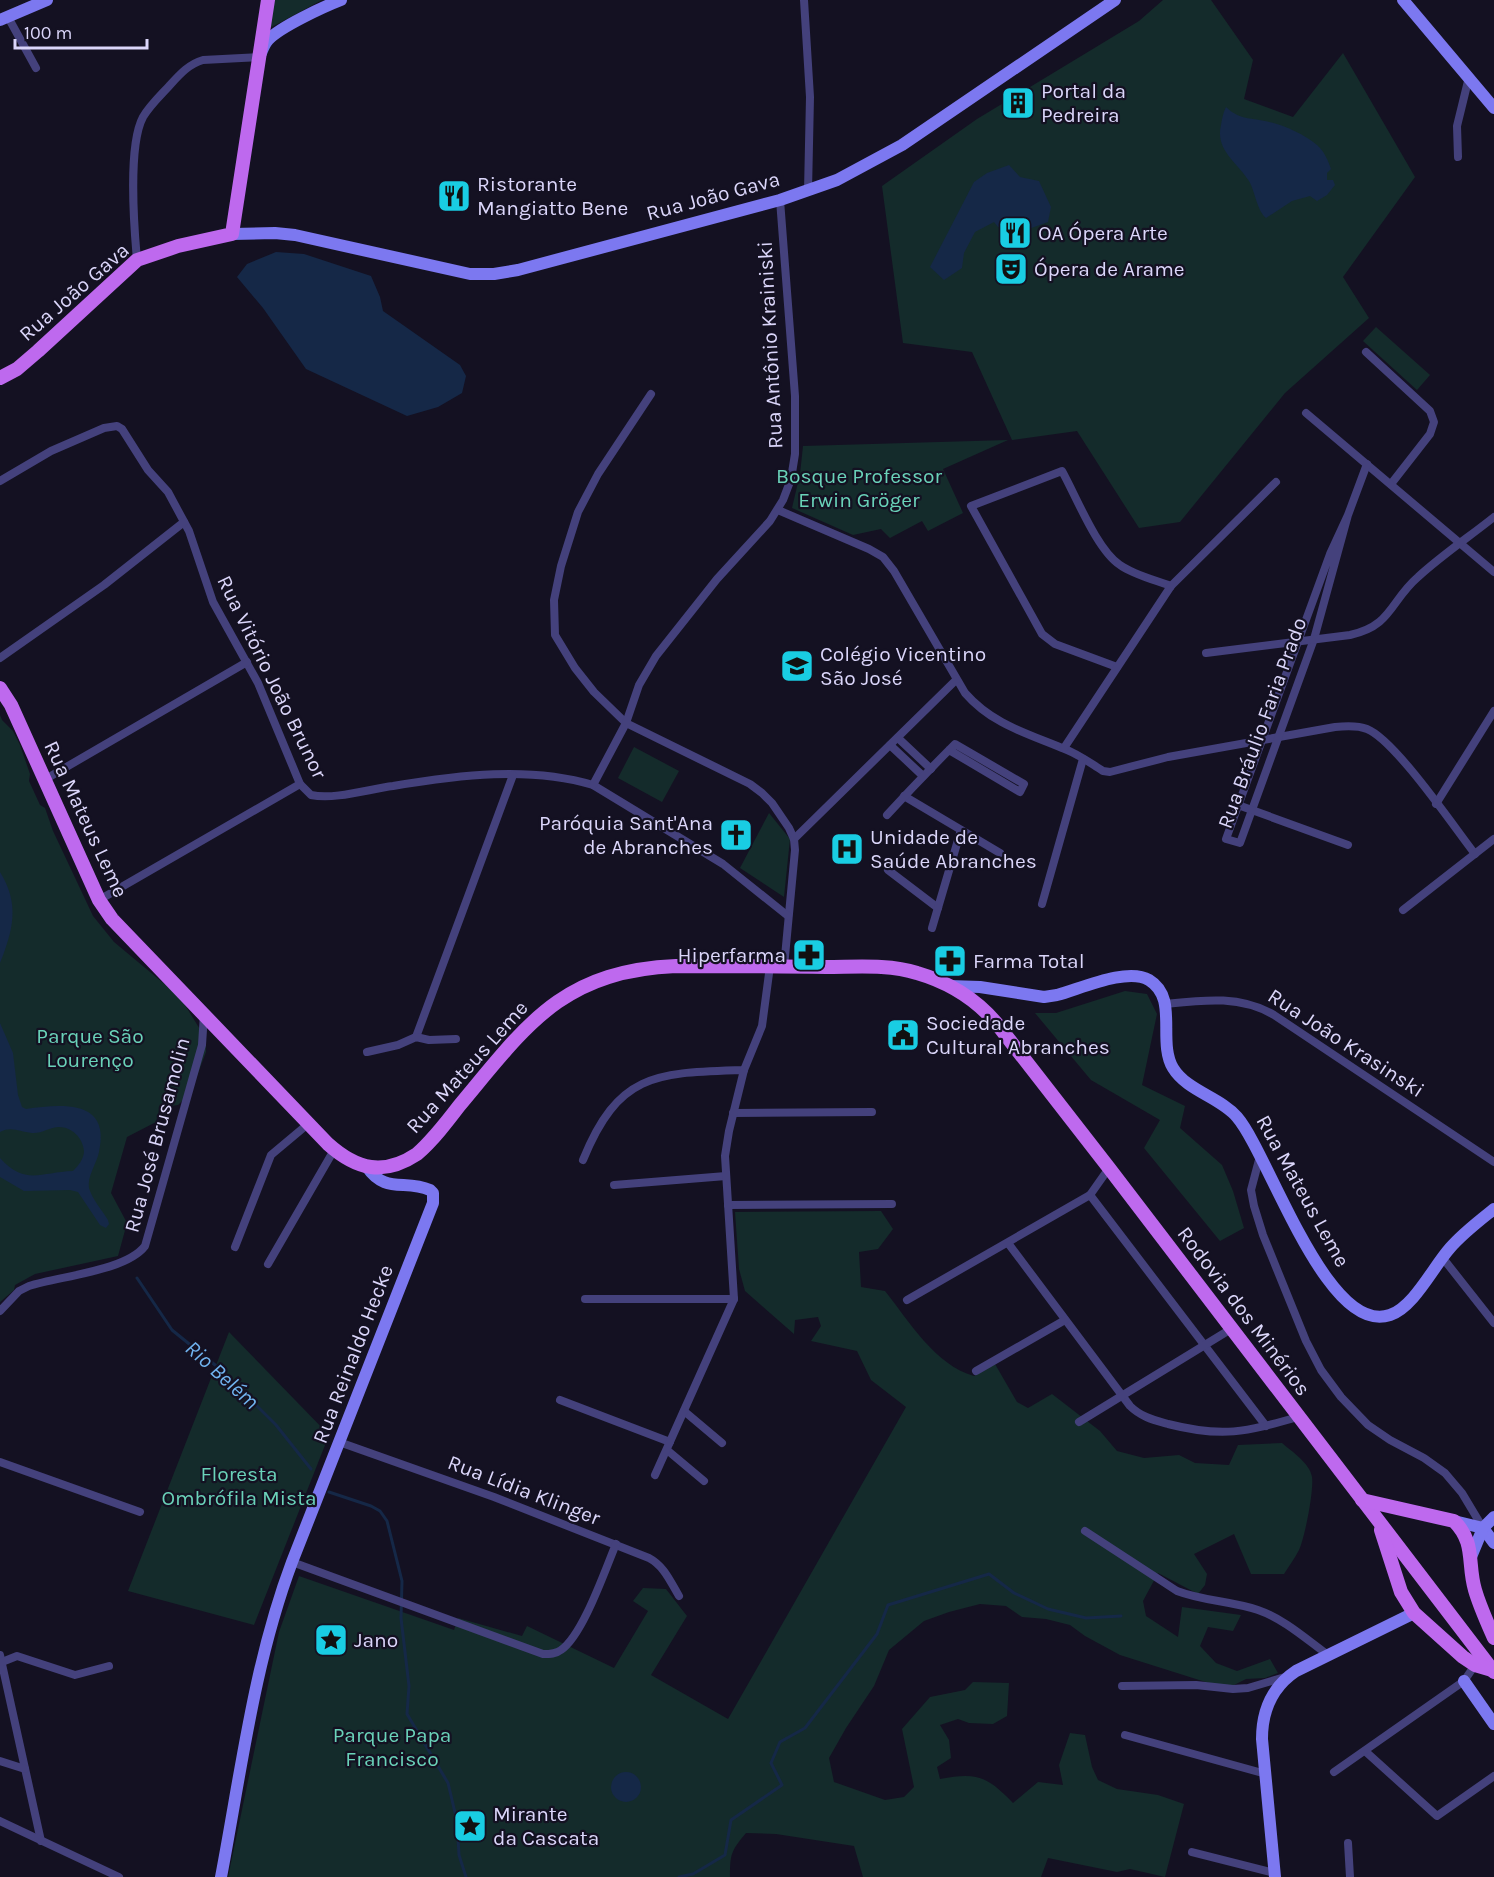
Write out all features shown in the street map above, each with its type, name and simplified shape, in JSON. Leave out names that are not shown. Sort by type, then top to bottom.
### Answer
[{"type":"main road","points":[[232,234],[268,0]]},
{"type":"main road","name":"Rua João Gava","points":[[0,378],[17,369],[38,351],[137,260],[178,246],[232,234]]},
{"type":"main road","name":"Rua Mateus Leme","points":[[0,688],[11,705],[99,900],[120,929],[334,1150],[366,1167],[388,1167],[417,1154],[535,1018],[552,1005],[588,985],[624,973],[652,968],[899,969],[916,972],[949,986]]},
{"type":"main road","name":"Rodovia dos Minérios","points":[[949,986],[965,995],[989,1014],[1494,1669]]},
{"type":"main road","points":[[1362,1500],[1454,1521],[1466,1537],[1475,1590],[1494,1638]]},
{"type":"main road","points":[[1377,1520],[1399,1586],[1414,1613],[1475,1665],[1494,1669]]},
{"type":"street","points":[[36,68],[4,19],[47,0]]},
{"type":"street","points":[[137,260],[134,229],[135,155],[138,132],[144,116],[176,78],[195,62],[259,57],[266,42],[273,36],[341,0]]},
{"type":"street","points":[[804,0],[810,97],[808,191]]},
{"type":"street","name":"Rua João Gava","points":[[232,234],[295,235],[458,273],[494,274],[518,270],[780,200],[851,174],[902,145],[1115,0]]},
{"type":"street","points":[[1403,0],[1494,108]]},
{"type":"street","points":[[1458,157],[1457,126],[1469,77]]},
{"type":"street","name":"Rua Antônio Krainiski","points":[[593,785],[626,723],[639,686],[666,642],[717,579],[778,510],[788,489],[794,466],[795,413],[780,200]]},
{"type":"street","points":[[1365,352],[1430,411],[1434,422],[1430,434],[1391,484]]},
{"type":"street","points":[[651,394],[583,500],[561,566],[553,613],[555,635],[567,657],[594,692],[626,723],[750,784],[772,803],[794,839],[795,865],[788,916],[777,967],[762,1026],[744,1070],[725,1155],[734,1299],[655,1476]]},
{"type":"street","points":[[1306,412],[1494,572]]},
{"type":"street","name":"Rua Vitório João Brunor","points":[[0,480],[51,451],[104,428],[117,426],[127,434],[148,470],[168,492],[184,522],[213,602],[268,703],[300,784],[311,795],[319,797],[441,779],[513,775],[550,776],[593,785],[723,864],[788,916]]},
{"type":"street","name":"Rua Bráulio Faria Prado","points":[[1348,515],[1314,639],[1240,843],[1226,838],[1330,554],[1348,515],[1367,464]]},
{"type":"street","points":[[1117,667],[1054,644],[1042,634],[971,506],[1062,471],[1098,539],[1111,558],[1128,570],[1171,586]]},
{"type":"street","points":[[1064,748],[1171,586],[1276,482]]},
{"type":"street","points":[[778,510],[883,557],[894,571],[965,693],[981,709],[1020,733],[1064,748],[1103,771],[1110,772],[1161,758],[1279,737],[1345,726],[1367,729],[1390,747],[1475,854]]},
{"type":"street","points":[[1206,653],[1361,632],[1380,622],[1412,582],[1494,517]]},
{"type":"street","points":[[0,658],[104,585],[184,522]]},
{"type":"street","points":[[44,780],[247,662]]},
{"type":"street","points":[[794,839],[957,680]]},
{"type":"street","points":[[1436,804],[1494,711]]},
{"type":"street","points":[[898,738],[931,768]]},
{"type":"street","points":[[887,814],[954,744],[1024,784],[1020,792],[949,750]]},
{"type":"street","points":[[890,745],[923,776]]},
{"type":"street","points":[[1042,904],[1083,759]]},
{"type":"street","points":[[416,1037],[513,775]]},
{"type":"street","points":[[99,900],[300,784]]},
{"type":"street","points":[[904,796],[1000,853]]},
{"type":"street","points":[[1238,805],[1348,845]]},
{"type":"street","points":[[932,928],[961,830]]},
{"type":"street","points":[[1402,910],[1494,839]]},
{"type":"street","points":[[888,870],[938,908]]},
{"type":"street","name":"Rua Mateus Leme","points":[[949,986],[980,987],[1044,997],[1063,994],[1119,977],[1138,976],[1154,983],[1161,991],[1165,1004],[1166,1045],[1172,1067],[1185,1081],[1218,1100],[1237,1116],[1250,1136],[1290,1218],[1325,1274],[1342,1298],[1362,1314],[1371,1317],[1385,1317],[1404,1307],[1442,1257],[1494,1209]]},
{"type":"street","name":"Rua João Krasinski","points":[[1165,1004],[1229,1000],[1257,1005],[1494,1162]]},
{"type":"street","name":"Rua José Brusamolin","points":[[0,1311],[19,1291],[29,1286],[126,1262],[145,1246],[202,1045],[204,1014]]},
{"type":"street","points":[[367,1052],[398,1045],[416,1037],[429,1040],[456,1039]]},
{"type":"street","points":[[583,1160],[593,1135],[608,1111],[628,1092],[640,1085],[666,1074],[744,1070]]},
{"type":"street","points":[[733,1113],[872,1112]]},
{"type":"street","points":[[235,1247],[271,1155],[308,1124]]},
{"type":"street","points":[[268,1264],[334,1150]]},
{"type":"street","points":[[1260,1156],[1251,1190],[1254,1206],[1263,1235],[1297,1313],[1306,1341],[1321,1370],[1341,1397],[1368,1425],[1445,1473],[1462,1493],[1494,1543]]},
{"type":"street","name":"Rua Reinaldo Hecke","points":[[220,1877],[264,1649],[273,1618],[292,1562],[433,1203],[433,1193],[425,1188],[380,1182],[366,1167]]},
{"type":"street","points":[[907,1300],[1090,1195],[1109,1167]]},
{"type":"street","points":[[614,1185],[726,1176]]},
{"type":"street","points":[[1090,1195],[1266,1426]]},
{"type":"street","points":[[728,1205],[892,1204]]},
{"type":"street","points":[[1008,1243],[1136,1412],[1184,1428],[1228,1433],[1298,1417]]},
{"type":"street","points":[[1442,1257],[1494,1323]]},
{"type":"street","points":[[585,1299],[734,1299]]},
{"type":"street","points":[[975,1371],[1065,1320]]},
{"type":"street","points":[[1079,1422],[1231,1329]]},
{"type":"street","points":[[560,1400],[668,1446],[704,1481]]},
{"type":"street","points":[[684,1411],[722,1443]]},
{"type":"street","name":"Rua Lídia Klinger","points":[[339,1442],[494,1497],[657,1562],[679,1596]]},
{"type":"street","points":[[0,1462],[140,1512]]},
{"type":"street","points":[[1471,1557],[1483,1528],[1494,1517]]},
{"type":"street","points":[[1454,1521],[1483,1528]]},
{"type":"street","points":[[1085,1531],[1177,1592],[1270,1614],[1328,1655]]},
{"type":"street","points":[[292,1562],[543,1654],[556,1653],[561,1650],[581,1625],[616,1544]]},
{"type":"street","points":[[1122,1686],[1196,1685],[1233,1689],[1248,1688],[1289,1676],[1414,1613]]},
{"type":"street","points":[[41,1841],[1,1659],[17,1656],[75,1675],[109,1666]]},
{"type":"street","points":[[1334,1772],[1464,1681],[1475,1665]]},
{"type":"street","points":[[1192,1852],[1274,1875],[1262,1739],[1264,1718],[1272,1696],[1289,1676]]},
{"type":"street","points":[[1464,1681],[1494,1724]]},
{"type":"street","points":[[1125,1735],[1266,1774]]},
{"type":"street","points":[[1365,1751],[1437,1815],[1494,1776]]},
{"type":"street","points":[[0,1761],[25,1770]]},
{"type":"street","points":[[0,1821],[119,1877]]},
{"type":"street","points":[[1348,1843],[1350,1877]]},
{"type":"green space","points":[[275,0],[322,0],[268,29]]},
{"type":"green space","points":[[1163,0],[1211,0],[1253,60],[1244,99],[1293,117],[1343,53],[1415,177],[1343,277],[1369,318],[1285,393],[1180,522],[1139,528],[1077,431],[1012,440],[972,352],[903,343],[882,186],[977,119],[1139,21]]},
{"type":"green space","points":[[1376,327],[1430,375],[1417,390],[1363,341]]},
{"type":"green space","name":"Bosque Professor Erwin Gröger","points":[[1008,440],[943,469],[963,513],[928,531],[922,521],[890,538],[881,529],[853,535],[792,508],[800,474],[803,446]]},
{"type":"green space","name":"Parque São Lourenço","points":[[0,715],[13,731],[20,745],[30,774],[29,781],[40,805],[45,808],[53,831],[93,916],[114,942],[180,997],[206,1039],[206,1052],[191,1092],[178,1105],[160,1106],[156,1122],[127,1137],[111,1193],[127,1223],[118,1256],[35,1274],[15,1285],[14,1290],[0,1302]]},
{"type":"green space","points":[[634,747],[679,771],[662,802],[618,778]]},
{"type":"green space","points":[[769,813],[790,839],[784,897],[740,868]]},
{"type":"green space","points":[[1125,991],[1147,994],[1157,1014],[1142,1085],[1185,1106],[1180,1128],[1222,1165],[1233,1191],[1244,1228],[1220,1241],[1144,1148],[1160,1120],[1091,1080],[1035,1013],[1056,1013]]},
{"type":"green space","name":"Parque Papa Francisco","points":[[881,1211],[893,1229],[878,1249],[859,1252],[861,1287],[885,1291],[924,1341],[947,1362],[960,1370],[974,1376],[995,1364],[1017,1402],[1028,1408],[1052,1394],[1100,1431],[1117,1451],[1144,1458],[1179,1455],[1195,1463],[1229,1465],[1238,1445],[1282,1443],[1300,1458],[1311,1472],[1312,1492],[1304,1535],[1299,1550],[1284,1574],[1251,1574],[1234,1534],[1194,1554],[1207,1574],[1205,1585],[1198,1594],[1158,1573],[1143,1601],[1146,1616],[1178,1637],[1182,1607],[1241,1615],[1233,1631],[1208,1627],[1200,1646],[1216,1663],[1237,1671],[1270,1659],[1278,1673],[1265,1678],[1246,1679],[1232,1686],[1215,1685],[1120,1655],[1070,1625],[1046,1619],[1022,1617],[1006,1606],[980,1604],[924,1621],[889,1650],[874,1686],[829,1758],[834,1782],[885,1800],[904,1797],[914,1787],[902,1729],[930,1697],[965,1690],[973,1682],[1009,1683],[1007,1716],[993,1724],[969,1723],[958,1719],[940,1725],[949,1740],[951,1758],[937,1767],[940,1779],[963,1776],[981,1778],[996,1787],[1013,1803],[1038,1782],[1063,1785],[1059,1765],[1070,1733],[1085,1735],[1092,1767],[1098,1780],[1117,1789],[1158,1795],[1184,1804],[1165,1877],[1130,1869],[1117,1872],[1048,1858],[1041,1877],[863,1877],[854,1846],[776,1834],[746,1833],[732,1853],[730,1877],[228,1877],[279,1632],[299,1576],[454,1630],[458,1618],[522,1636],[527,1626],[614,1668],[648,1611],[633,1601],[643,1588],[666,1589],[687,1616],[651,1675],[728,1719],[906,1407],[871,1380],[857,1351],[811,1341],[821,1326],[818,1317],[795,1320],[794,1334],[745,1291],[739,1269],[735,1212]]},
{"type":"green space","name":"Floresta Ombrófila Mista","points":[[229,1332],[329,1435],[254,1625],[128,1591]]},
{"type":"water","points":[[1226,107],[1240,116],[1278,124],[1312,141],[1326,156],[1331,169],[1327,173],[1327,180],[1333,180],[1335,185],[1327,195],[1317,201],[1310,196],[1292,201],[1266,218],[1260,211],[1249,181],[1228,155],[1221,142],[1221,125]]},
{"type":"water","points":[[1009,165],[1020,177],[1039,181],[1051,207],[1048,222],[1026,230],[1015,227],[998,227],[994,222],[975,232],[964,253],[962,268],[944,280],[930,267],[974,182],[987,173]]},
{"type":"water","points":[[276,252],[304,254],[371,276],[383,311],[460,365],[466,376],[462,393],[438,407],[407,416],[306,369],[263,308],[237,277],[247,264]]},
{"type":"water","points":[[0,872],[10,895],[12,917],[11,928],[0,963]]},
{"type":"water","points":[[0,1023],[13,1053],[18,1095],[22,1107],[26,1109],[68,1106],[91,1114],[98,1122],[101,1135],[99,1152],[89,1179],[89,1188],[108,1220],[109,1224],[106,1228],[100,1225],[78,1192],[70,1190],[24,1191],[0,1177],[0,1158],[17,1172],[26,1175],[42,1175],[73,1171],[82,1160],[84,1151],[79,1138],[64,1127],[35,1133],[12,1129],[0,1132]]},
{"type":"water","points":[[626,1772],[636,1777],[641,1787],[636,1797],[626,1802],[616,1797],[611,1787],[616,1777]]},
{"type":"waterway","name":"Rio Belém","points":[[137,1278],[172,1330],[220,1369],[276,1425],[311,1469]]},
{"type":"waterway","name":"Rio Belém","points":[[329,1492],[371,1506],[380,1511],[387,1521],[402,1581],[401,1618],[409,1686],[407,1714],[448,1783],[457,1821],[459,1855],[466,1877]]},
{"type":"waterway","points":[[679,1877],[693,1874],[725,1855],[731,1820],[782,1785],[771,1763],[780,1742],[805,1728],[877,1634],[888,1605],[989,1574],[1014,1593],[1048,1609],[1086,1618],[1121,1616]]},
{"type":"place","name":"Portal da Pedreira","points":[[1018,103]]},
{"type":"place","name":"Ristorante Mangiatto Bene","points":[[454,196]]},
{"type":"place","name":"OA Ópera Arte","points":[[1015,233]]},
{"type":"place","name":"Ópera de Arame","points":[[1011,269]]},
{"type":"place","name":"Colégio Vicentino São José","points":[[797,666]]},
{"type":"place","name":"Paróquia Sant'Ana de Abranches","points":[[736,835]]},
{"type":"place","name":"Unidade de Saúde Abranches","points":[[847,849]]},
{"type":"place","name":"Hiperfarma","points":[[809,955]]},
{"type":"place","name":"Farma Total","points":[[950,961]]},
{"type":"place","name":"Sociedade Cultural Abranches","points":[[903,1035]]},
{"type":"place","name":"Jano","points":[[331,1640]]},
{"type":"place","name":"Mirante da Cascata","points":[[470,1826]]}]
